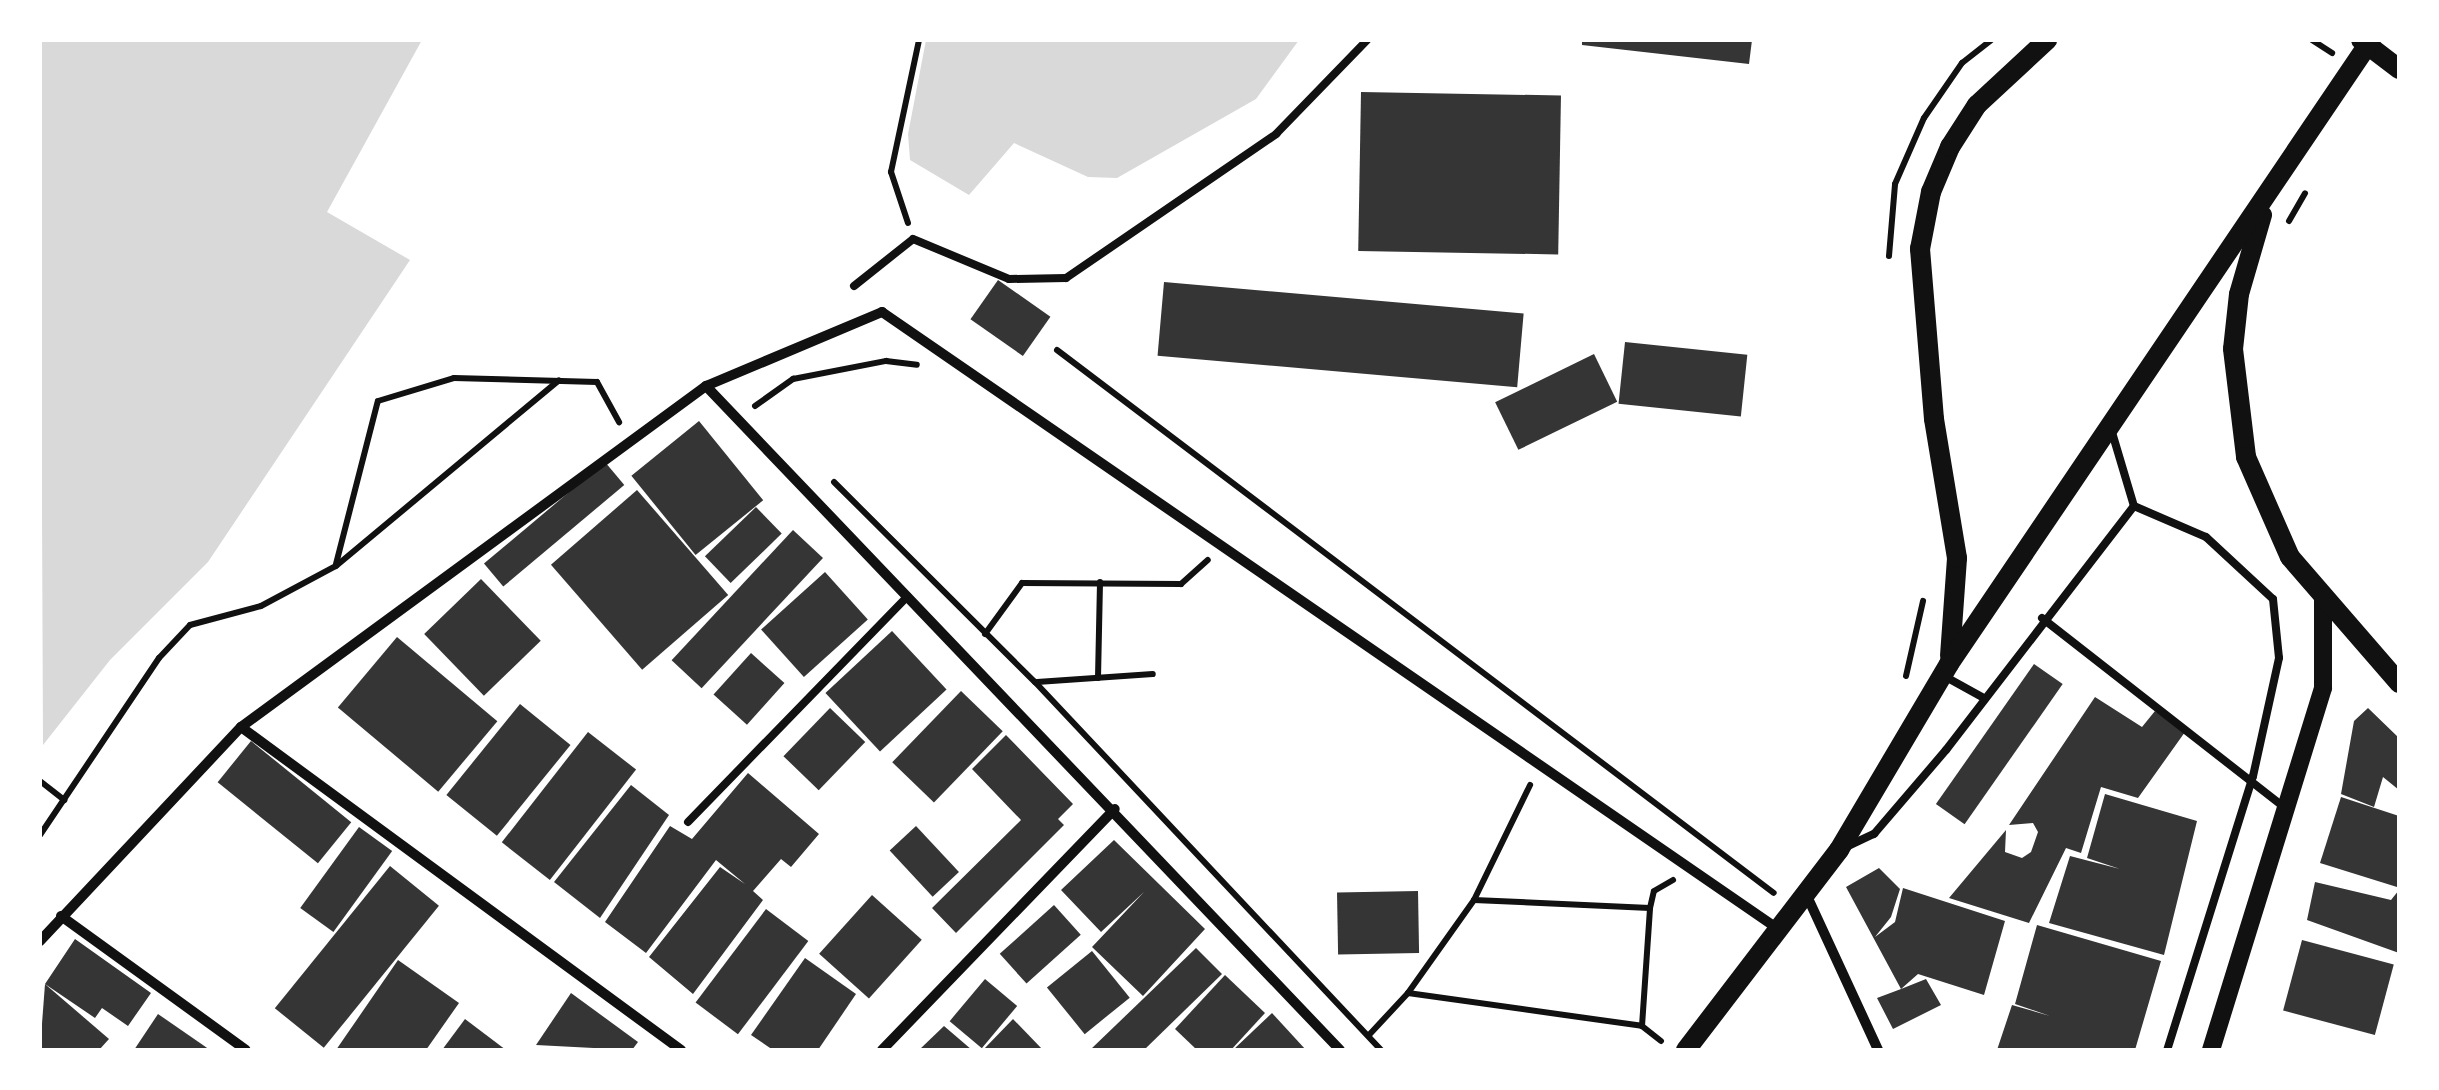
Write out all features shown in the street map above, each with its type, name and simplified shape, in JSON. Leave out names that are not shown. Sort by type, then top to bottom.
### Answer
[{"type":"main road","points":[[1946,670],[1957,558],[1934,419],[1920,249],[1932,192],[1950,147],[1976,105],[2047,40]]},
{"type":"main road","points":[[2360,40],[2399,68]]},
{"type":"main road","points":[[1686,1050],[1782,931],[1839,850],[1946,670],[2108,422],[2371,40]]},
{"type":"main road","points":[[2271,190],[2239,294],[2235,403],[2264,508],[2322,600],[2399,683]]},
{"type":"street","points":[[40,941],[240,727],[706,386],[882,312],[1782,931]]},
{"type":"street","points":[[706,386],[1115,809],[1340,1050]]},
{"type":"street","points":[[2212,1050],[2323,688],[2322,600]]},
{"type":"street","points":[[240,727],[681,1050]]},
{"type":"street","points":[[882,1050],[1115,809]]},
{"type":"street","points":[[1807,896],[1878,1050]]},
{"type":"street","points":[[60,916],[246,1050]]},
{"type":"lane","points":[[854,286],[913,240],[1009,279],[1066,278],[1276,134],[1367,40]]},
{"type":"lane","points":[[2108,422],[2134,506],[2206,537],[2273,599],[2278,658],[2252,776],[2167,1050]]},
{"type":"lane","points":[[1839,850],[1874,834],[2134,506]]},
{"type":"lane","points":[[688,822],[908,596]]},
{"type":"lane","points":[[2042,618],[2252,776],[2286,808]]},
{"type":"lane","points":[[1946,670],[1984,698]]},
{"type":"path","points":[[913,240],[891,172],[919,40]]},
{"type":"path","points":[[2286,227],[2314,178]]},
{"type":"path","points":[[1057,350],[1776,894],[1786,880]]},
{"type":"path","points":[[767,420],[753,408],[794,378],[886,361],[924,366]]},
{"type":"path","points":[[336,566],[378,401],[454,378],[597,382],[629,441]]},
{"type":"path","points":[[40,835],[160,658],[190,625],[261,606],[336,566],[559,380]]},
{"type":"path","points":[[822,471],[1035,682],[1382,1050]]},
{"type":"path","points":[[985,634],[1022,584],[1182,584],[1216,552]]},
{"type":"path","points":[[1098,678],[1100,582]]},
{"type":"path","points":[[1906,679],[1924,596]]},
{"type":"path","points":[[1035,682],[1153,674]]},
{"type":"path","points":[[1514,774],[1542,794]]},
{"type":"path","points":[[40,781],[64,800]]},
{"type":"path","points":[[1369,1035],[1408,992],[1474,900],[1530,785]]},
{"type":"path","points":[[1642,1026],[1654,890],[1678,877],[1662,868]]},
{"type":"path","points":[[1474,900],[1650,908]]},
{"type":"path","points":[[1408,992],[1642,1026],[1660,1041]]},
{"type":"path","points":[[1654,1050],[1672,1026]]},
{"type":"shaded area","points":[[40,40],[422,40],[327,212],[410,260],[208,562],[110,660],[43,745]]},
{"type":"shaded area","points":[[926,40],[1299,40],[1256,99],[1117,178],[1088,177],[1014,143],[969,195],[910,160],[908,134]]},
{"type":"building","points":[[1582,40],[1752,40],[1749,64],[1582,45]]},
{"type":"building","points":[[1361,92],[1561,95],[1558,254],[1358,251]]},
{"type":"building","points":[[998,280],[1050,317],[1023,356],[970,319]]},
{"type":"building","points":[[1164,282],[1524,313],[1517,387],[1158,356]]},
{"type":"building","points":[[1625,342],[1747,355],[1741,417],[1619,404]]},
{"type":"building","points":[[1594,354],[1617,402],[1518,450],[1495,402]]},
{"type":"building","points":[[699,421],[763,500],[696,555],[631,476]]},
{"type":"building","points":[[605,462],[624,485],[503,587],[484,564]]},
{"type":"building","points":[[637,490],[728,595],[642,670],[551,565]]},
{"type":"building","points":[[756,507],[782,534],[731,583],[705,556]]},
{"type":"building","points":[[793,530],[823,558],[702,688],[672,660]]},
{"type":"building","points":[[825,572],[868,620],[804,677],[761,630]]},
{"type":"building","points":[[481,579],[541,641],[484,696],[424,634]]},
{"type":"building","points":[[892,631],[947,690],[880,752],[825,693]]},
{"type":"building","points":[[397,637],[497,721],[438,792],[338,707]]},
{"type":"building","points":[[751,653],[784,683],[747,725],[714,695]]},
{"type":"building","points":[[2034,664],[2063,684],[1965,824],[1936,804]]},
{"type":"building","points":[[961,691],[1003,731],[934,803],[892,762]]},
{"type":"building","points":[[2095,697],[2142,727],[2155,711],[2185,732],[2138,798],[2101,787],[2081,853],[2066,848],[2029,923],[1949,898],[2006,830],[2005,852],[2022,858],[2031,852],[2038,832],[2033,823],[2009,825]]},
{"type":"building","points":[[520,704],[571,745],[497,836],[446,795]]},
{"type":"building","points":[[830,708],[865,742],[819,790],[783,756]]},
{"type":"building","points":[[2368,708],[2399,738],[2399,790],[2383,777],[2374,807],[2341,794],[2354,721]]},
{"type":"building","points":[[588,732],[636,770],[550,880],[502,842]]},
{"type":"building","points":[[1006,735],[1073,804],[1058,819],[1064,825],[956,933],[932,908],[1021,820],[972,769]]},
{"type":"building","points":[[251,741],[351,822],[318,863],[218,782]]},
{"type":"building","points":[[748,773],[819,834],[791,867],[781,859],[753,891],[763,900],[693,994],[649,957],[720,867],[745,884],[716,860],[646,953],[605,922],[670,826],[692,839]]},
{"type":"building","points":[[631,785],[669,815],[600,918],[554,882]]},
{"type":"building","points":[[2105,794],[2197,821],[2164,955],[2049,923],[2070,856],[2120,869],[2087,858]]},
{"type":"building","points":[[2341,797],[2399,816],[2397,887],[2320,863]]},
{"type":"building","points":[[916,826],[959,872],[933,897],[890,851]]},
{"type":"building","points":[[359,827],[392,851],[333,932],[300,908]]},
{"type":"building","points":[[1114,840],[1205,929],[1143,996],[1092,947],[1144,892],[1101,932],[1061,890]]},
{"type":"building","points":[[390,866],[439,906],[324,1048],[275,1008]]},
{"type":"building","points":[[1879,868],[1900,889],[1891,917],[1875,937],[1895,922],[1903,888],[2005,921],[1984,995],[1918,974],[1901,989],[1846,887]]},
{"type":"building","points":[[2315,882],[2391,900],[2399,890],[2399,953],[2307,920]]},
{"type":"building","points":[[1418,891],[1419,953],[1338,954],[1337,892]]},
{"type":"building","points":[[872,895],[922,940],[869,999],[819,954]]},
{"type":"building","points":[[1054,905],[1081,935],[1027,984],[1000,954]]},
{"type":"building","points":[[766,909],[808,941],[738,1034],[696,1002]]},
{"type":"building","points":[[2037,925],[2161,961],[2135,1050],[1997,1050],[2012,1005],[2050,1016],[2015,1004]]},
{"type":"building","points":[[75,939],[151,993],[128,1026],[102,1008],[95,1018],[45,984]]},
{"type":"building","points":[[2302,940],[2394,965],[2375,1035],[2283,1011]]},
{"type":"building","points":[[1196,948],[1222,974],[1144,1050],[1090,1050]]},
{"type":"building","points":[[1092,951],[1130,998],[1085,1034],[1047,988]]},
{"type":"building","points":[[805,958],[856,994],[818,1050],[773,1050],[751,1035]]},
{"type":"building","points":[[398,960],[459,1003],[426,1050],[336,1050]]},
{"type":"building","points":[[1225,975],[1265,1013],[1231,1050],[1197,1050],[1175,1029]]},
{"type":"building","points":[[985,979],[1017,1006],[982,1048],[950,1021]]},
{"type":"building","points":[[1926,979],[1941,1005],[1893,1029],[1877,998]]},
{"type":"building","points":[[45,984],[109,1039],[99,1050],[40,1050]]},
{"type":"building","points":[[571,993],[638,1042],[632,1050],[536,1045]]},
{"type":"building","points":[[1272,1013],[1306,1050],[1233,1050]]},
{"type":"building","points":[[158,1014],[200,1043],[210,1050],[134,1050]]},
{"type":"building","points":[[465,1019],[506,1050],[442,1050]]},
{"type":"building","points":[[1013,1019],[1043,1050],[983,1050]]},
{"type":"building","points":[[944,1026],[972,1050],[919,1050]]}]
